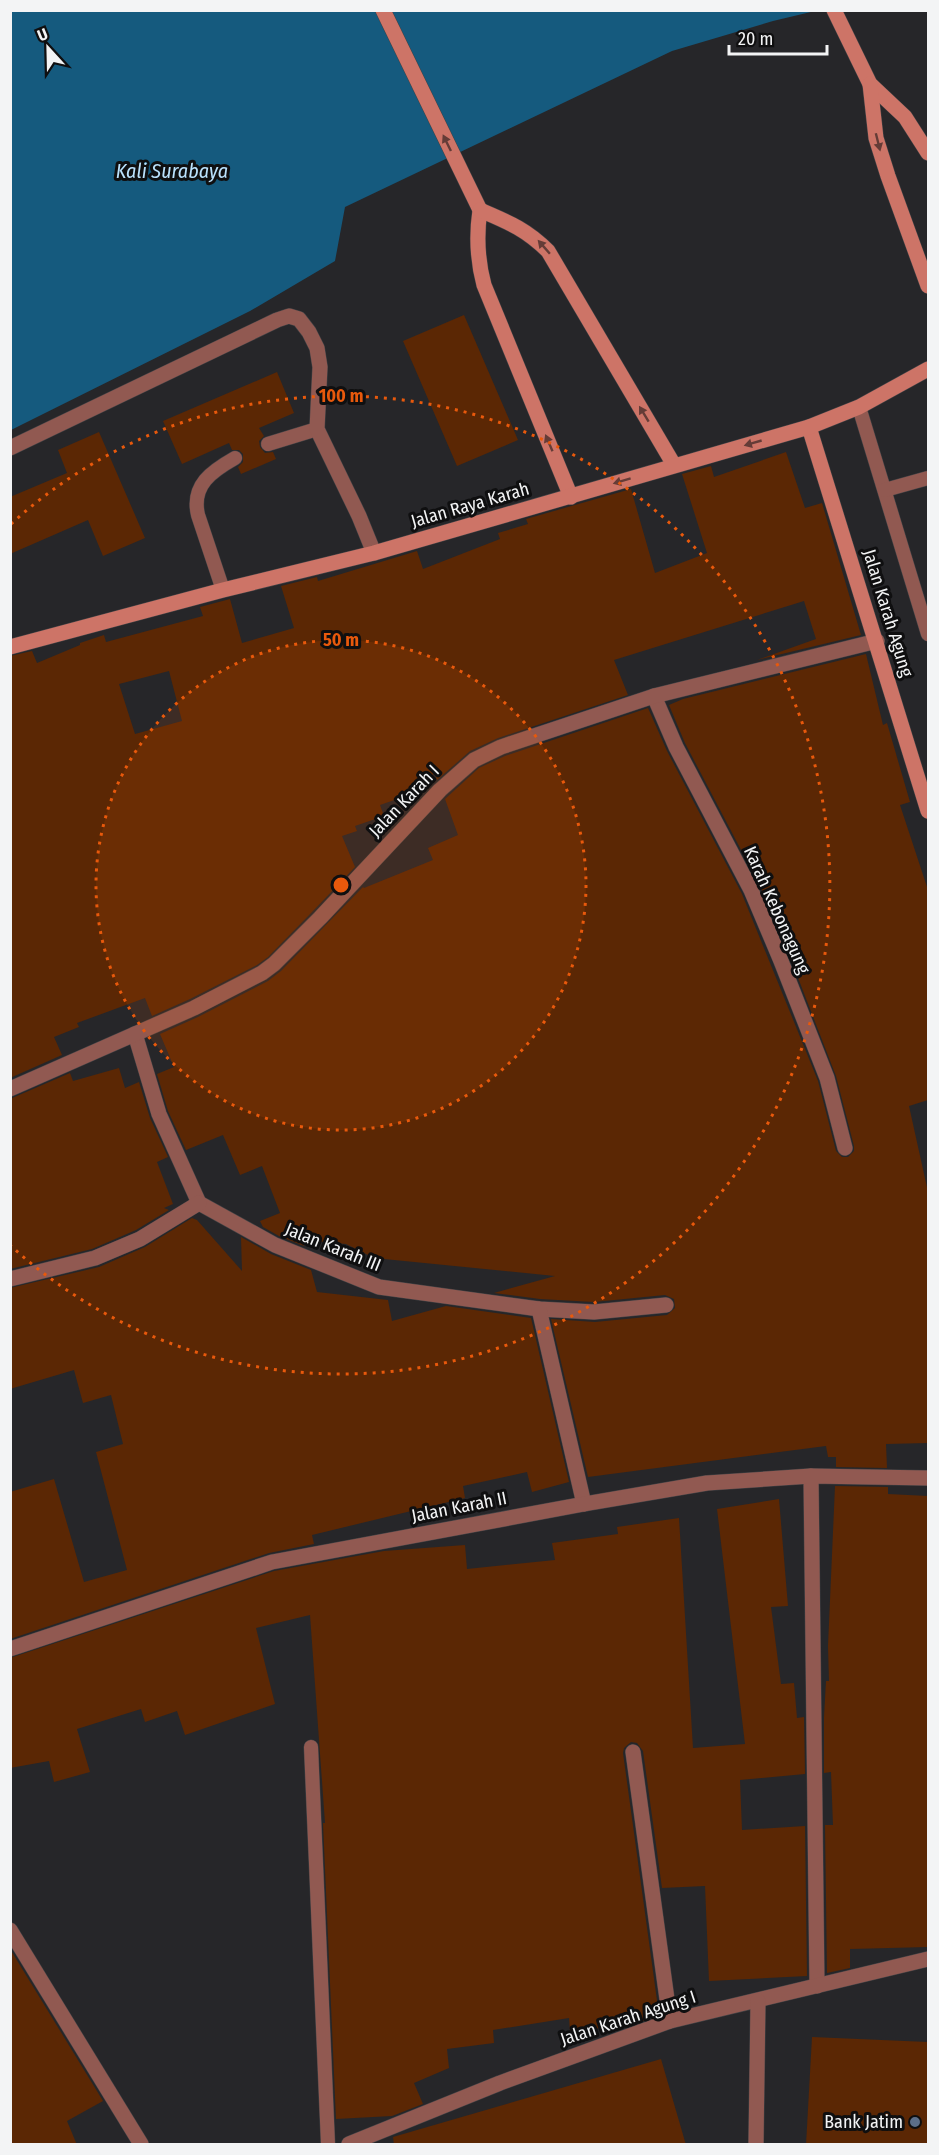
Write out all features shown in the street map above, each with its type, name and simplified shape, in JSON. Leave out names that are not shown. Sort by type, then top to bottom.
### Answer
[{"type":"street","points":[[383,10],[480,210],[476,233],[478,264],[484,285],[571,497]]},
{"type":"street","points":[[834,10],[870,84],[876,138],[928,286]]},
{"type":"street","points":[[870,84],[905,117],[928,153]]},
{"type":"street","points":[[480,210],[534,236],[548,251],[674,465]]},
{"type":"street","points":[[10,448],[267,324],[289,316],[299,319],[304,324],[319,357],[317,429],[359,516],[374,553]]},
{"type":"street","name":"Jalan Raya Karah","points":[[10,646],[374,553],[809,427],[859,407],[928,369]]},
{"type":"street","name":"Jalan Karah Agung","points":[[809,427],[928,811]]},
{"type":"street","name":"Jalan Karah I","points":[[10,1089],[194,1008],[262,973],[320,918],[440,790],[474,760],[501,747],[654,696],[877,641]]},
{"type":"street","name":"Karah Kebonagung","points":[[654,696],[676,747],[751,890],[827,1078],[845,1148]]},
{"type":"street","points":[[10,1279],[95,1258],[140,1239],[199,1203],[159,1114],[135,1034]]},
{"type":"street","name":"Jalan Karah III","points":[[199,1203],[275,1245],[379,1287],[539,1309],[594,1312],[666,1305]]},
{"type":"street","points":[[539,1309],[584,1504]]},
{"type":"street","points":[[811,1476],[817,1986]]},
{"type":"street","name":"Jalan Karah II","points":[[10,1649],[272,1562],[706,1483],[811,1476],[928,1478]]},
{"type":"street","points":[[633,1752],[670,2021]]},
{"type":"street","points":[[10,1930],[141,2145]]},
{"type":"street","name":"Jalan Karah Agung I","points":[[349,2145],[500,2083],[670,2021],[928,1959]]},
{"type":"street","points":[[756,2145],[758,2001]]},
{"type":"lane","points":[[859,407],[928,634]]},
{"type":"lane","points":[[268,444],[317,429]]},
{"type":"lane","points":[[223,590],[196,503],[204,479],[218,467],[235,458]]},
{"type":"lane","points":[[885,490],[928,478]]},
{"type":"lane","points":[[311,1747],[328,2145]]},
{"type":"water","name":"Kali Surabaya","points":[[10,11],[815,11],[672,51],[345,207],[335,261],[250,311],[11,430]]},
{"type":"building","points":[[464,315],[518,440],[457,466],[403,341]]},
{"type":"building","points":[[277,372],[294,413],[259,428],[264,436],[259,441],[260,447],[265,453],[273,452],[276,459],[241,474],[238,467],[243,462],[243,454],[239,450],[232,450],[229,443],[182,464],[163,421]]},
{"type":"building","points":[[99,432],[145,538],[103,556],[88,520],[10,554],[10,497],[67,473],[58,450]]},
{"type":"building","points":[[786,452],[805,508],[822,503],[861,635],[757,660],[816,639],[804,601],[614,660],[628,695],[498,738],[470,751],[437,780],[435,773],[403,797],[380,805],[384,816],[355,826],[357,831],[342,836],[355,867],[268,957],[257,965],[152,1016],[145,998],[77,1023],[79,1027],[54,1037],[62,1055],[10,1078],[10,656],[32,651],[37,663],[80,645],[80,643],[104,635],[106,642],[203,616],[200,607],[230,599],[242,643],[294,628],[281,586],[317,577],[318,581],[417,551],[423,569],[500,539],[498,533],[528,524],[526,519],[631,489],[655,573],[707,553],[682,474],[711,466],[714,477]],"holes":[[[169,671],[182,721],[135,734],[119,684]]]},
{"type":"building","points":[[866,654],[883,725],[887,723],[910,802],[900,805],[928,890],[928,1100],[909,1106],[928,1192],[928,1443],[886,1444],[887,1468],[836,1467],[836,1457],[828,1457],[826,1446],[588,1477],[551,1319],[595,1322],[667,1315],[675,1308],[674,1299],[665,1295],[594,1302],[540,1299],[494,1293],[555,1276],[374,1258],[346,1244],[303,1240],[304,1246],[279,1236],[263,1227],[260,1221],[280,1213],[262,1166],[240,1175],[223,1135],[186,1150],[168,1111],[157,1074],[174,1067],[160,1034],[268,981],[281,971],[363,887],[433,860],[428,848],[458,835],[445,799],[479,768],[505,756],[648,708],[667,751],[742,894],[818,1081],[836,1151],[842,1157],[848,1157],[854,1151],[854,1146],[836,1076],[790,957],[760,886],[685,743],[669,705],[683,699]]},
{"type":"building","points":[[119,1068],[125,1088],[139,1082],[150,1118],[168,1157],[157,1162],[173,1204],[164,1208],[169,1210],[136,1230],[92,1249],[10,1269],[10,1099],[70,1073],[73,1081]]},
{"type":"building","points":[[192,1218],[197,1220],[242,1271],[241,1237],[271,1254],[311,1270],[317,1292],[388,1300],[392,1321],[446,1306],[531,1318],[569,1482],[532,1492],[527,1472],[463,1486],[465,1498],[312,1535],[314,1544],[269,1553],[10,1639],[10,1492],[54,1479],[84,1582],[127,1570],[96,1452],[123,1444],[111,1395],[83,1403],[74,1370],[10,1389],[10,1288],[99,1267],[145,1247]]},
{"type":"building","points":[[835,1486],[888,1487],[888,1494],[928,1496],[928,1947],[850,1949],[850,1968],[827,1973],[825,1825],[833,1825],[831,1772],[824,1773],[824,1717],[826,1681],[829,1681],[828,1646]]},
{"type":"building","points":[[779,1499],[788,1606],[771,1607],[781,1684],[794,1683],[797,1718],[804,1717],[805,1774],[740,1780],[742,1830],[805,1826],[807,1976],[709,1981],[705,1886],[662,1888],[643,1751],[637,1743],[631,1742],[624,1748],[623,1753],[659,2015],[632,2025],[570,2031],[569,2018],[493,2030],[494,2043],[447,2049],[449,2068],[414,2083],[423,2104],[392,2116],[336,2119],[323,1823],[325,1823],[310,1615],[256,1628],[275,1704],[185,1735],[177,1711],[145,1722],[141,1709],[77,1729],[90,1772],[54,1782],[49,1761],[10,1768],[10,1658],[274,1571],[384,1551],[465,1545],[467,1569],[555,1560],[552,1543],[618,1534],[617,1527],[679,1518],[693,1748],[745,1744],[717,1509]]},
{"type":"building","points":[[10,1949],[103,2101],[67,2121],[77,2145],[10,2145]]},
{"type":"building","points":[[812,2037],[928,2042],[928,2145],[806,2145]]},
{"type":"building","points":[[661,2059],[686,2145],[394,2145],[393,2137]]},
{"type":"place","name":"Bank Jatim","points":[[915,2122]]}]
